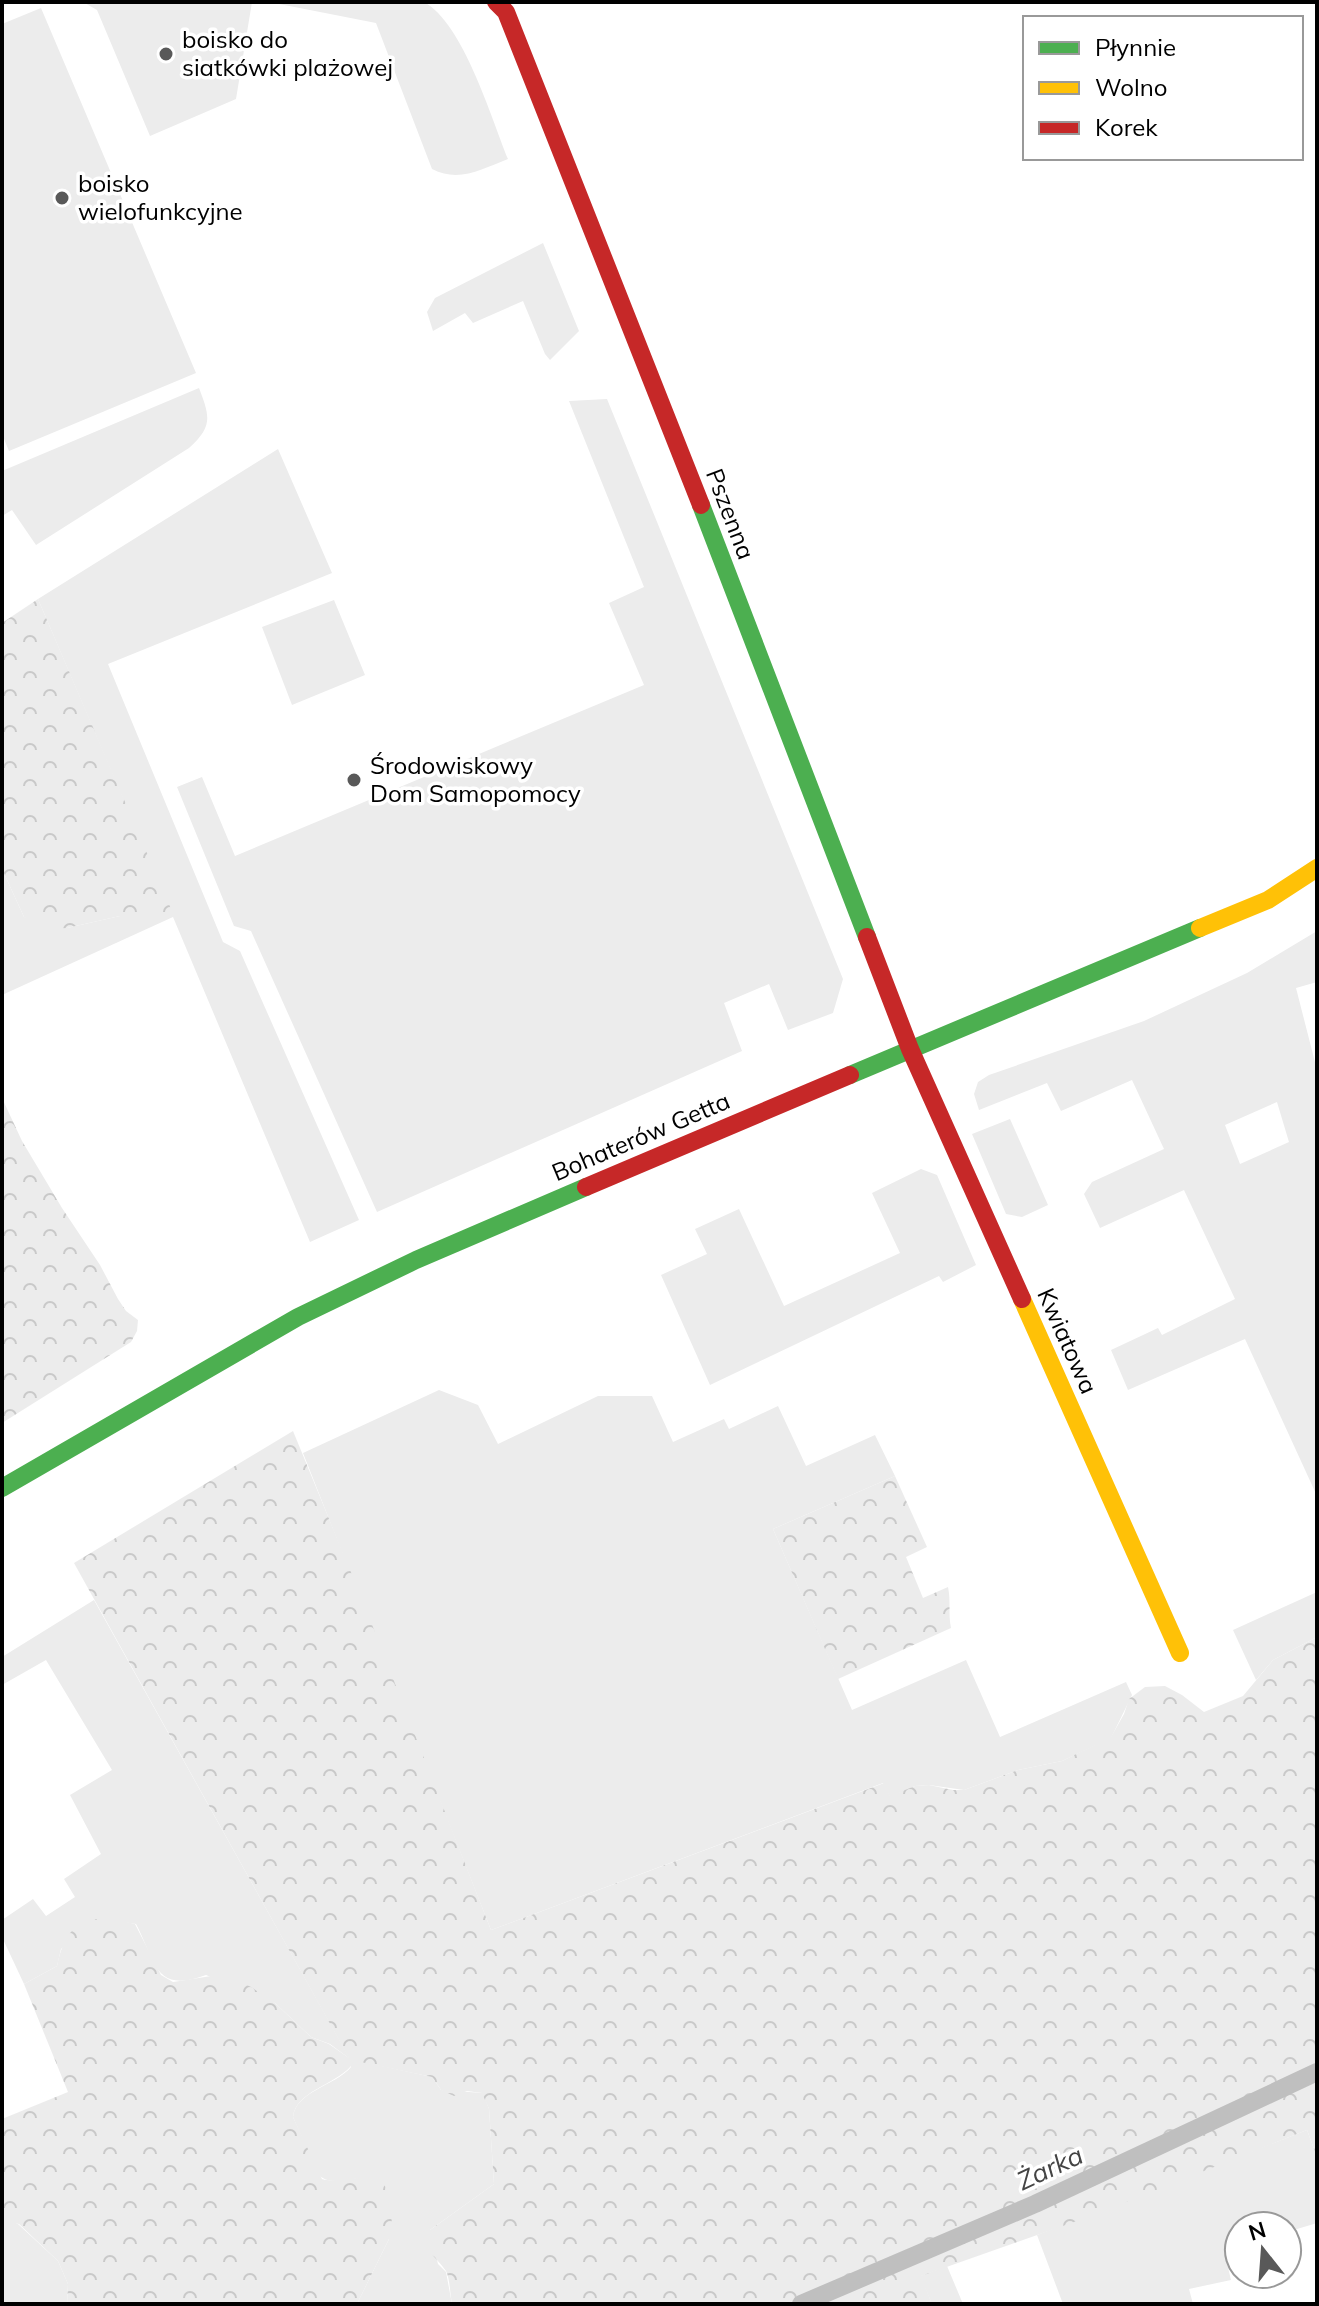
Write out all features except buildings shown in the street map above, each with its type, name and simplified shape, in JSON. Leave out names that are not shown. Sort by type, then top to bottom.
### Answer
[{"type":"street","name":"Pszenna","points":[[496,2],[506,12],[688,472],[910,1049]]},
{"type":"street","name":"Bohaterów Getta","points":[[2,1488],[207,1368],[338,1297],[416,1260],[1268,900],[1317,868]]},
{"type":"street","name":"Kwiatowa","points":[[910,1049],[1180,1653]]},
{"type":"green space","name":"boisko do siatkówki plażowej","points":[[83,2],[252,2],[236,99],[150,136],[97,10]]},
{"type":"green space","points":[[269,2],[424,2],[451,29],[463,50],[508,159],[461,175],[432,169],[376,23]]},
{"type":"green space","name":"boisko wielofunkcyjne","points":[[41,8],[196,373],[9,451],[2,434],[2,24]]},
{"type":"green space","points":[[543,243],[579,331],[550,360],[523,301],[473,323],[465,313],[433,331],[427,312],[435,298]]},
{"type":"green space","points":[[199,388],[207,414],[206,427],[189,448],[36,545],[12,510],[2,516],[2,471]]},
{"type":"green space","points":[[607,399],[843,979],[833,1013],[788,1030],[769,984],[724,1003],[742,1051],[377,1212],[251,931],[234,926],[177,787],[202,777],[235,856],[644,685],[609,603],[644,587],[569,401]]},
{"type":"green space","points":[[278,449],[332,573],[108,664],[223,942],[240,951],[359,1220],[310,1242],[173,917],[2,995],[2,869],[24,917],[67,928],[120,916],[173,916],[38,599]]},
{"type":"green space","points":[[38,599],[174,916],[120,916],[67,928],[45,929],[24,917],[2,869],[2,623]]},
{"type":"green space","points":[[334,600],[365,675],[292,705],[262,627]]},
{"type":"green space","points":[[1317,931],[1317,982],[1296,988],[1317,1070],[1317,1496],[1245,1339],[1128,1390],[1111,1350],[1158,1328],[1162,1335],[1235,1299],[1184,1190],[1100,1228],[1084,1194],[1092,1182],[1164,1149],[1132,1080],[1061,1111],[1047,1083],[979,1110],[974,1094],[978,1082],[989,1075],[1144,1021],[1247,973]],"holes":[[[1277,1102],[1289,1142],[1240,1164],[1225,1125]]]},
{"type":"green space","points":[[2,1098],[22,1141],[62,1208],[126,1311],[138,1320],[131,1342],[2,1423]]},
{"type":"green space","points":[[1010,1119],[1048,1205],[1022,1217],[1006,1214],[972,1134]]},
{"type":"green space","points":[[921,1169],[937,1175],[976,1265],[943,1282],[939,1276],[710,1385],[661,1275],[707,1254],[695,1229],[739,1209],[784,1306],[900,1253],[872,1193]]},
{"type":"green space","points":[[439,1390],[478,1405],[498,1444],[598,1396],[652,1396],[673,1442],[724,1419],[729,1429],[778,1406],[806,1466],[875,1435],[895,1476],[773,1529],[852,1710],[966,1660],[1000,1737],[1126,1682],[1132,1695],[1111,1738],[1062,1761],[1018,1770],[964,1790],[915,1786],[890,1797],[883,1783],[491,1930],[303,1453]]},
{"type":"green space","points":[[293,1431],[491,1930],[884,1783],[890,1796],[915,1786],[964,1790],[1018,1770],[1062,1761],[1111,1737],[1129,1699],[1145,1687],[1165,1686],[1204,1712],[1243,1696],[1273,1660],[1317,1637],[1317,2157],[1307,2130],[1088,2217],[921,2276],[932,2304],[452,2304],[446,2271],[431,2253],[428,2238],[430,2230],[494,2184],[489,2109],[482,2093],[467,2091],[454,2096],[441,2090],[432,2077],[351,2060],[351,2066],[344,2073],[308,2094],[296,2108],[293,2117],[322,2179],[364,2177],[385,2186],[392,2222],[389,2239],[357,2304],[67,2304],[68,2284],[58,2261],[19,2224],[2,2221],[2,2119],[68,2092],[24,1984],[57,1966],[61,1950],[74,1929],[83,1923],[105,1919],[135,1924],[161,1975],[173,1982],[224,1974],[275,2003],[311,2037],[329,2044],[349,2058],[74,1563]]},
{"type":"green space","points":[[895,1476],[927,1547],[906,1557],[923,1598],[948,1587],[951,1628],[838,1679],[773,1529]]},
{"type":"green space","points":[[1317,1592],[1317,1637],[1273,1660],[1256,1680],[1233,1630]]},
{"type":"green space","points":[[94,1600],[350,2059],[330,2044],[311,2037],[275,2003],[206,1975],[189,1980],[166,1977],[153,1962],[136,1924],[110,1920],[88,1922],[61,1949],[57,1966],[24,1984],[2,1937],[2,1920],[33,1899],[46,1916],[75,1897],[64,1879],[101,1854],[70,1795],[112,1770],[46,1660],[2,1685],[2,1657]]},
{"type":"green space","points":[[350,2059],[432,2077],[441,2090],[483,2093],[489,2109],[494,2184],[430,2230],[438,2264],[446,2272],[452,2304],[357,2304],[389,2239],[361,2178],[332,2181],[322,2178],[293,2117],[301,2101],[351,2067]]},
{"type":"green space","points":[[1307,2130],[1317,2157],[1317,2223],[1303,2227],[1303,2210],[1223,2210],[1223,2282],[1189,2289],[1193,2304],[1063,2304],[1037,2235]]},
{"type":"green space","points":[[2,2221],[18,2224],[58,2261],[68,2284],[67,2304],[2,2304]]},
{"type":"green space","points":[[947,2266],[963,2304],[932,2304],[920,2276]]},
{"type":"waterway","name":"Żarka","points":[[801,2304],[1035,2204],[1317,2072]]},
{"type":"traffic: fast","points":[[701,505],[867,937]]},
{"type":"traffic: fast","points":[[850,1075],[1200,928]]},
{"type":"traffic: fast","points":[[2,1488],[298,1317],[416,1260],[586,1187]]},
{"type":"traffic: slow","points":[[1200,928],[1268,900],[1317,868]]},
{"type":"traffic: slow","points":[[1022,1299],[1180,1653]]},
{"type":"traffic: jam","points":[[496,2],[506,12],[701,505]]},
{"type":"traffic: jam","points":[[867,937],[910,1049],[1022,1299]]},
{"type":"traffic: jam","points":[[586,1187],[850,1075]]},
{"type":"place","name":"boisko do siatkówki plażowej","points":[[166,54]]},
{"type":"place","name":"boisko wielofunkcyjne","points":[[62,198]]},
{"type":"place","name":"Środowiskowy Dom Samopomocy","points":[[354,780]]}]
